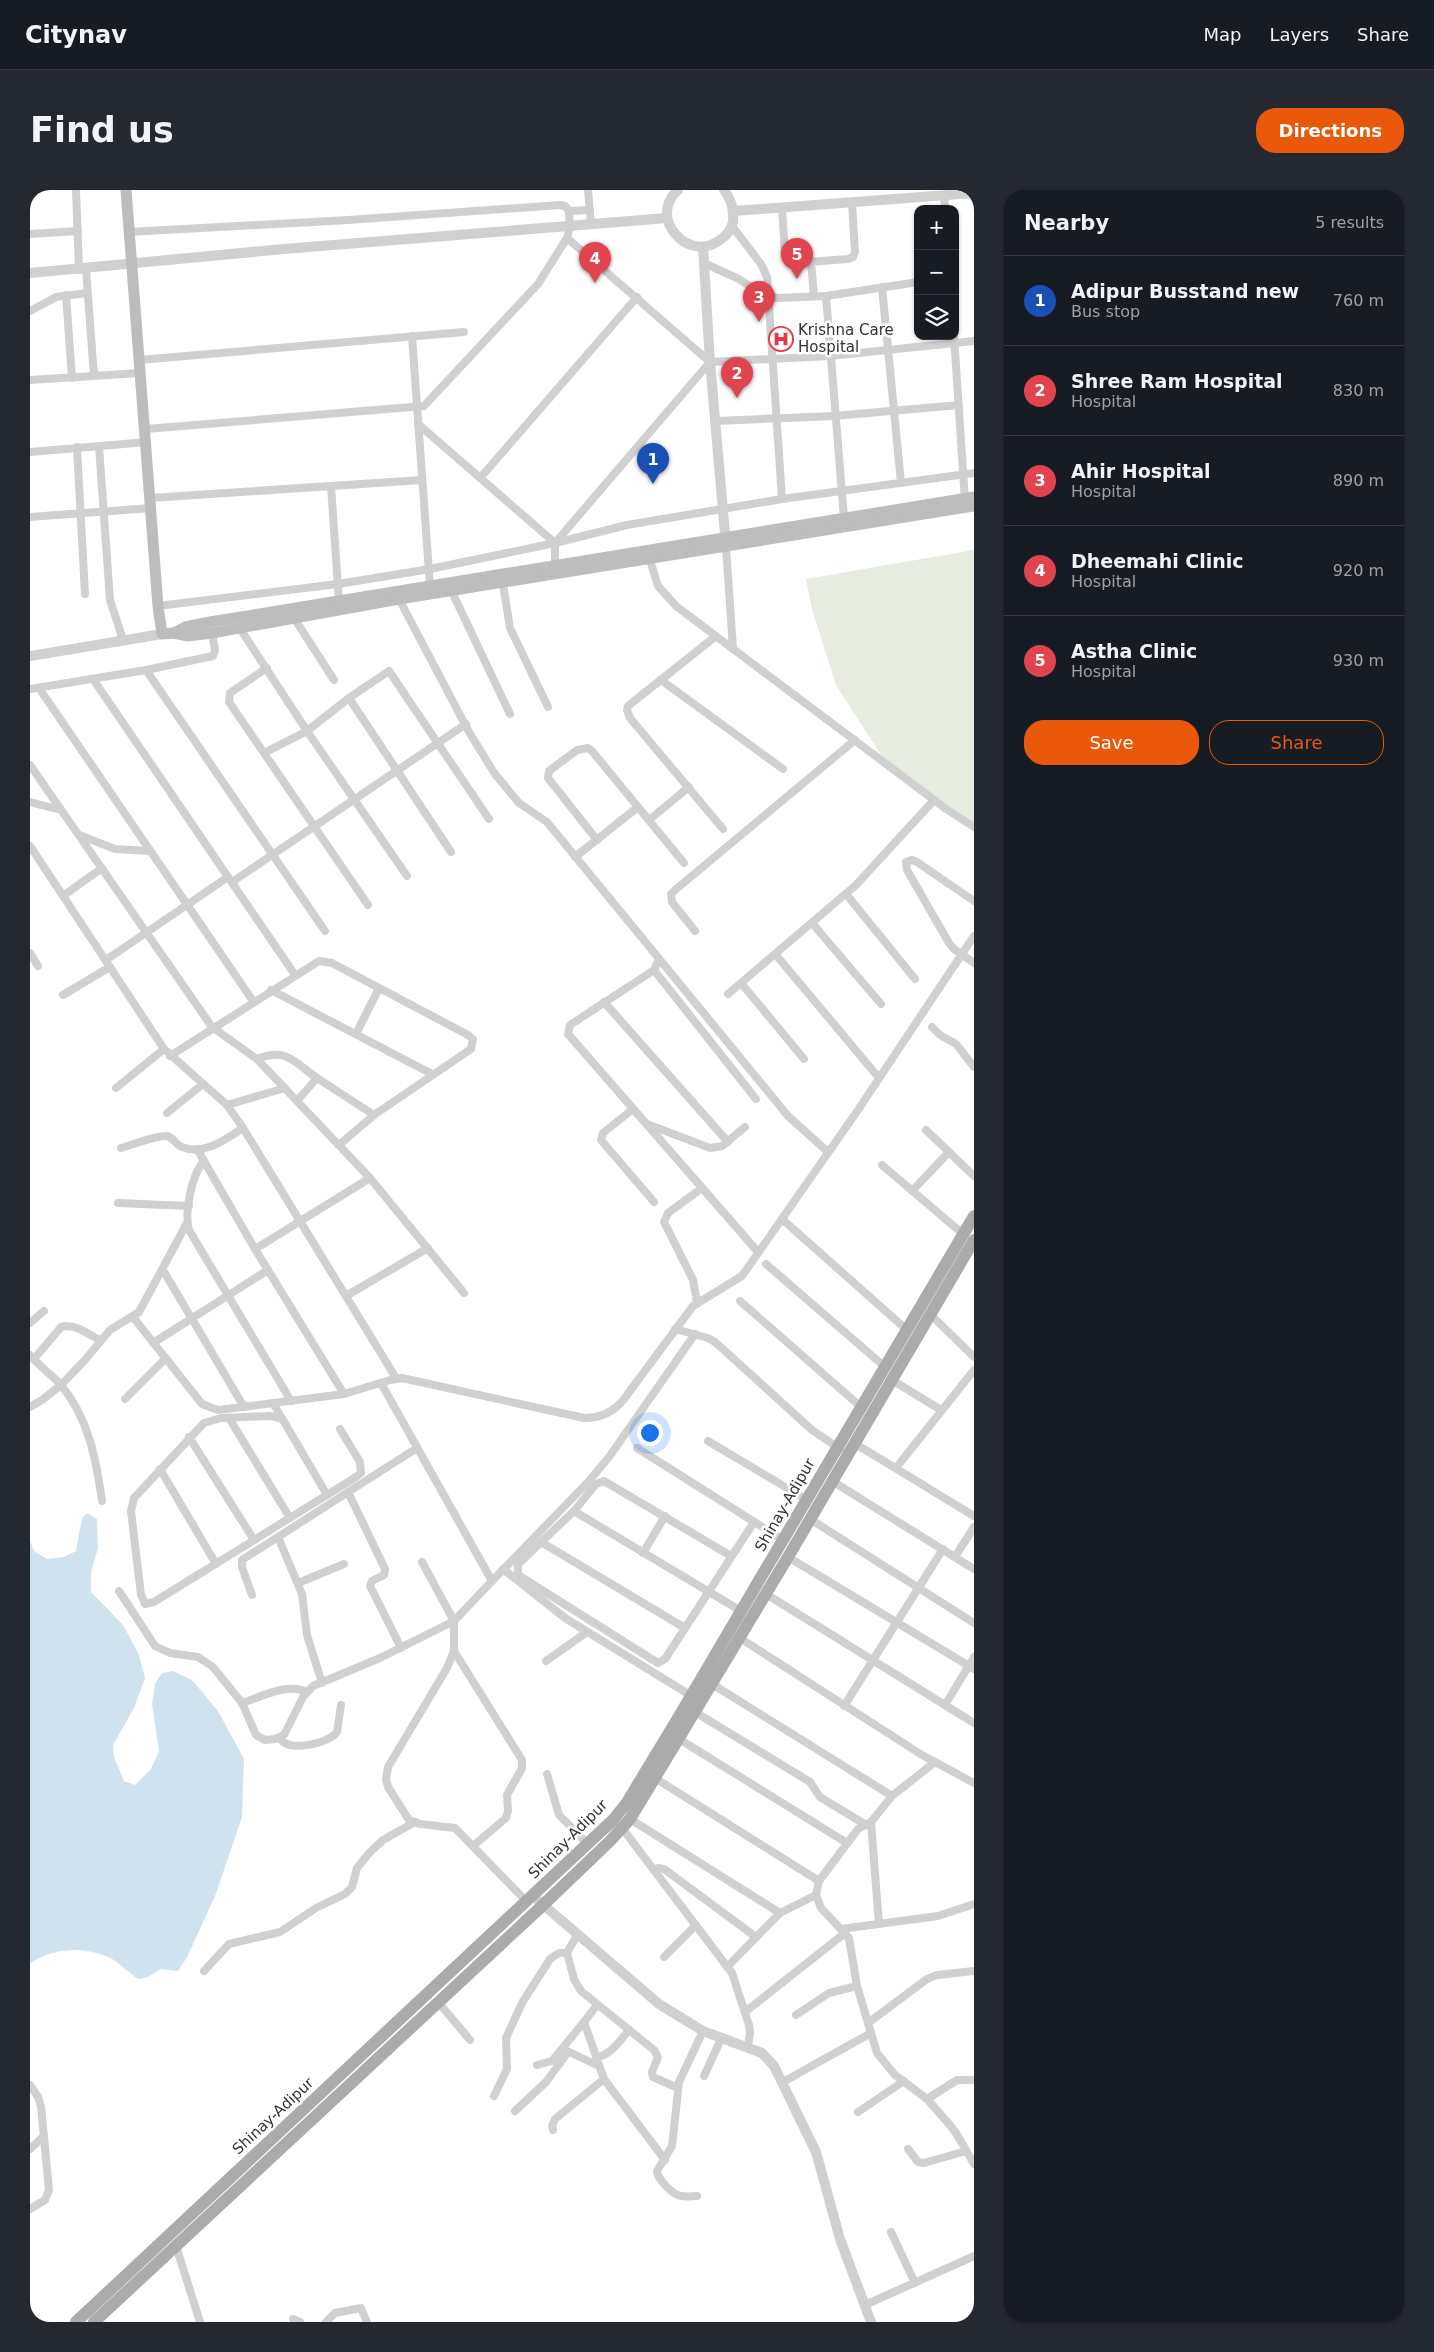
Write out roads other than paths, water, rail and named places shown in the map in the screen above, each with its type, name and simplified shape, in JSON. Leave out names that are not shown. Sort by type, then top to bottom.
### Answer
[{"type":"main road","points":[[126,190],[146,429],[158,606],[162,634],[174,633],[188,636],[212,633],[399,599],[650,560],[726,542],[844,518],[970,502]]},
{"type":"main road","points":[[174,633],[185,627],[210,622],[555,566],[726,542],[970,502]]},
{"type":"main road","name":"Shinay-Adipur","points":[[380,2047],[438,2002],[626,1804],[806,1500],[846,1448],[892,1380],[930,1315],[971,1229]]},
{"type":"main road","name":"Shinay-Adipur","points":[[76,2322],[202,2213],[534,1901],[626,1824],[696,1712],[810,1520],[832,1481],[861,1407],[971,1229]]},
{"type":"main road","name":"Shinay-Adipur","points":[[94,2322],[176,2246],[202,2213]]},
{"type":"street","points":[[76,190],[78,231],[88,293],[94,376]]},
{"type":"street","points":[[588,190],[591,224]]},
{"type":"street","points":[[678,190],[669,202],[667,218],[669,227],[678,239],[690,246],[703,247],[714,244],[726,236],[732,226],[734,211],[729,196],[724,190]]},
{"type":"street","points":[[734,211],[974,193]]},
{"type":"street","points":[[782,208],[785,255],[788,260],[793,263],[848,260],[853,257],[855,252],[852,203]]},
{"type":"street","points":[[129,232],[348,220],[560,205],[565,206],[569,211],[570,226],[567,238],[538,284],[420,407],[146,429]]},
{"type":"street","points":[[569,211],[590,210]]},
{"type":"street","points":[[30,273],[83,270],[294,248],[667,218]]},
{"type":"street","points":[[732,226],[765,270],[770,297],[775,418],[782,499]]},
{"type":"street","points":[[30,234],[78,231]]},
{"type":"street","points":[[567,238],[710,362],[830,356],[954,345],[974,341]]},
{"type":"street","points":[[703,247],[714,421],[726,542],[733,649]]},
{"type":"street","points":[[811,262],[814,296]]},
{"type":"street","points":[[704,263],[739,279],[770,297],[826,296],[914,283]]},
{"type":"street","points":[[882,287],[900,483]]},
{"type":"street","points":[[30,311],[56,297],[88,293]]},
{"type":"street","points":[[66,295],[72,378]]},
{"type":"street","points":[[826,296],[840,492],[844,518]]},
{"type":"street","points":[[481,477],[637,297]]},
{"type":"street","points":[[139,360],[464,332]]},
{"type":"street","points":[[412,336],[420,407],[418,420],[430,586]]},
{"type":"street","points":[[954,340],[964,475],[970,502]]},
{"type":"street","points":[[555,566],[555,544],[710,362]]},
{"type":"street","points":[[30,380],[140,373]]},
{"type":"street","points":[[714,421],[834,416],[958,405]]},
{"type":"street","points":[[418,420],[555,544]]},
{"type":"street","points":[[30,452],[147,442]]},
{"type":"street","points":[[99,446],[110,600],[123,640]]},
{"type":"street","points":[[77,447],[85,594]]},
{"type":"street","points":[[158,606],[338,584],[430,569],[555,544],[627,525],[782,499],[974,473]]},
{"type":"street","points":[[30,517],[103,511],[150,503],[331,486],[422,480]]},
{"type":"street","points":[[331,486],[340,601]]},
{"type":"street","points":[[650,560],[658,586],[666,597],[934,800],[974,828]]},
{"type":"street","points":[[502,584],[510,628],[548,707]]},
{"type":"street","points":[[452,592],[510,714]]},
{"type":"street","points":[[399,599],[466,724],[500,781],[518,803],[546,822],[788,1116],[828,1152]]},
{"type":"street","points":[[294,618],[334,680]]},
{"type":"street","points":[[239,627],[307,731],[407,876]]},
{"type":"street","points":[[30,689],[146,670],[213,656],[215,650],[212,633]]},
{"type":"street","points":[[30,656],[162,634]]},
{"type":"street","points":[[716,636],[628,706],[627,714],[723,829]]},
{"type":"street","points":[[266,668],[230,693],[228,699],[368,905]]},
{"type":"street","points":[[146,670],[325,931]]},
{"type":"street","points":[[264,753],[307,731],[349,698],[389,671],[489,819]]},
{"type":"street","points":[[93,679],[295,975]]},
{"type":"street","points":[[661,680],[783,769]]},
{"type":"street","points":[[40,688],[253,1001]]},
{"type":"street","points":[[349,698],[451,852]]},
{"type":"street","points":[[63,995],[108,964],[146,932],[187,905],[274,855],[466,724]]},
{"type":"street","points":[[695,932],[672,902],[671,894],[855,740]]},
{"type":"street","points":[[597,840],[549,781],[549,772],[577,750],[588,748],[684,863]]},
{"type":"street","points":[[30,764],[212,1027],[257,1059],[339,1145],[370,1178],[464,1294]]},
{"type":"street","points":[[648,820],[689,788]]},
{"type":"street","points":[[728,994],[846,894],[873,868],[934,800]]},
{"type":"street","points":[[30,802],[61,810]]},
{"type":"street","points":[[575,857],[638,807]]},
{"type":"street","points":[[79,835],[115,849],[150,851]]},
{"type":"street","points":[[30,846],[167,1053],[227,1105],[243,1128],[396,1378]]},
{"type":"street","points":[[974,901],[917,862],[912,860],[906,862],[907,870],[949,943],[961,955],[974,963]]},
{"type":"street","points":[[63,896],[102,868]]},
{"type":"street","points":[[846,894],[915,979]]},
{"type":"street","points":[[812,923],[881,1004]]},
{"type":"street","points":[[133,1317],[202,1404],[218,1410],[344,1394],[396,1378],[409,1379],[584,1418],[595,1418],[617,1408],[697,1302],[742,1276],[880,1078],[974,936]]},
{"type":"street","points":[[30,953],[38,966]]},
{"type":"street","points":[[776,955],[880,1078]]},
{"type":"street","points":[[660,959],[654,970],[570,1025],[568,1034],[758,1252]]},
{"type":"street","points":[[116,1088],[167,1053],[313,963],[324,960],[473,1039],[471,1049],[374,1115],[339,1145]]},
{"type":"street","points":[[654,970],[756,1099]]},
{"type":"street","points":[[741,983],[804,1059]]},
{"type":"street","points":[[356,1034],[379,988]]},
{"type":"street","points":[[271,990],[432,1074]]},
{"type":"street","points":[[604,1002],[728,1142]]},
{"type":"street","points":[[932,1027],[940,1035],[956,1044],[974,1067]]},
{"type":"street","points":[[257,1059],[270,1054],[282,1055],[374,1115]]},
{"type":"street","points":[[297,1101],[317,1078]]},
{"type":"street","points":[[168,1113],[203,1084]]},
{"type":"street","points":[[227,1105],[284,1088]]},
{"type":"street","points":[[633,1109],[603,1133],[601,1140],[602,1144],[654,1202]]},
{"type":"street","points":[[646,1124],[710,1148],[722,1146],[745,1127]]},
{"type":"street","points":[[121,1148],[164,1136],[172,1138],[184,1148],[197,1149],[217,1145],[243,1128]]},
{"type":"street","points":[[926,1130],[974,1176]]},
{"type":"street","points":[[197,1149],[255,1249],[344,1394]]},
{"type":"street","points":[[912,1191],[949,1152]]},
{"type":"street","points":[[30,1407],[61,1385],[117,1324],[133,1317],[144,1306],[187,1223],[195,1174],[204,1160]]},
{"type":"street","points":[[882,1165],[912,1191],[971,1229]]},
{"type":"street","points":[[255,1249],[370,1178]]},
{"type":"street","points":[[697,1302],[693,1280],[664,1222],[668,1212],[702,1188]]},
{"type":"street","points":[[118,1203],[189,1206]]},
{"type":"street","points":[[782,1219],[907,1330]]},
{"type":"street","points":[[187,1223],[291,1401]]},
{"type":"street","points":[[346,1296],[428,1248]]},
{"type":"street","points":[[766,1264],[885,1367]]},
{"type":"street","points":[[163,1270],[244,1407]]},
{"type":"street","points":[[154,1343],[268,1270]]},
{"type":"street","points":[[740,1301],[861,1407]]},
{"type":"street","points":[[30,1323],[44,1311]]},
{"type":"street","points":[[930,1315],[974,1357]]},
{"type":"street","points":[[101,1341],[71,1326],[64,1326],[32,1360],[61,1385],[78,1410],[93,1447],[102,1501]]},
{"type":"street","points":[[675,1329],[715,1342],[812,1430],[846,1448],[896,1468],[974,1516]]},
{"type":"street","points":[[280,1738],[307,1692],[322,1682],[401,1648],[454,1620],[604,1463],[627,1433],[695,1334]]},
{"type":"street","points":[[124,1399],[166,1358]]},
{"type":"street","points":[[896,1468],[974,1370]]},
{"type":"street","points":[[892,1380],[941,1410]]},
{"type":"street","points":[[381,1383],[492,1581]]},
{"type":"street","points":[[273,1403],[328,1495]]},
{"type":"street","points":[[282,1419],[271,1416],[230,1418],[204,1423],[134,1498],[132,1504],[142,1601],[146,1604],[154,1602],[356,1477],[362,1468],[340,1429]]},
{"type":"street","points":[[230,1418],[290,1518]]},
{"type":"street","points":[[189,1437],[254,1540]]},
{"type":"street","points":[[708,1441],[806,1500]]},
{"type":"street","points":[[252,1595],[242,1567],[242,1560],[417,1448]]},
{"type":"street","points":[[637,1448],[783,1540]]},
{"type":"street","points":[[160,1469],[216,1564]]},
{"type":"street","points":[[731,1556],[604,1481],[596,1484],[574,1511],[516,1568],[518,1575],[658,1663],[665,1659],[754,1522]]},
{"type":"street","points":[[832,1481],[974,1569]]},
{"type":"street","points":[[348,1492],[385,1568],[384,1574],[372,1581],[370,1586],[401,1648]]},
{"type":"street","points":[[574,1511],[741,1611]]},
{"type":"street","points":[[643,1552],[665,1516]]},
{"type":"street","points":[[810,1520],[974,1623]]},
{"type":"street","points":[[955,1557],[974,1527]]},
{"type":"street","points":[[278,1537],[302,1594],[307,1635],[322,1682]]},
{"type":"street","points":[[541,1542],[685,1628]]},
{"type":"street","points":[[844,1706],[943,1549]]},
{"type":"street","points":[[788,1557],[971,1668]]},
{"type":"street","points":[[422,1562],[454,1620],[454,1651],[447,1668],[391,1761],[386,1772],[388,1787],[404,1814],[415,1822],[455,1828],[534,1901],[659,2004],[703,2031],[762,2053],[774,2066],[816,2152],[840,2239],[871,2322]]},
{"type":"street","points":[[298,1583],[344,1564]]},
{"type":"street","points":[[503,1569],[586,1632],[690,1695]]},
{"type":"street","points":[[119,1591],[155,1646],[170,1653],[203,1659],[213,1667],[242,1703],[259,1738],[265,1740],[280,1738]]},
{"type":"street","points":[[766,1594],[974,1723]]},
{"type":"street","points":[[546,1661],[586,1632]]},
{"type":"street","points":[[740,1638],[844,1706],[935,1762],[974,1783]]},
{"type":"street","points":[[454,1651],[522,1760],[522,1768],[506,1795],[508,1811],[506,1818],[473,1846]]},
{"type":"street","points":[[945,1705],[971,1668],[974,1657]]},
{"type":"street","points":[[712,1684],[892,1796]]},
{"type":"street","points":[[242,1703],[289,1688],[300,1688],[307,1692]]},
{"type":"street","points":[[280,1738],[282,1743],[288,1746],[324,1742],[337,1732],[341,1705]]},
{"type":"street","points":[[696,1712],[810,1782],[820,1797],[868,1823]]},
{"type":"street","points":[[679,1739],[847,1843]]},
{"type":"street","points":[[935,1762],[892,1796],[868,1823],[858,1829],[819,1881],[816,1895],[820,1908],[843,1931],[852,1945],[857,1986],[877,2053],[885,2065],[927,2099],[956,2133],[974,2164]]},
{"type":"street","points":[[548,1774],[559,1815],[588,1844]]},
{"type":"street","points":[[655,1778],[819,1881]]},
{"type":"street","points":[[204,1971],[229,1944],[275,1934],[316,1908],[346,1894],[352,1887],[357,1868],[370,1852],[383,1840],[415,1822]]},
{"type":"street","points":[[868,1823],[880,1924]]},
{"type":"street","points":[[626,1824],[655,1871],[727,1966],[735,1981],[745,2012],[750,2032],[748,2047]]},
{"type":"street","points":[[626,1824],[780,1913]]},
{"type":"street","points":[[655,1871],[661,1868],[667,1871],[756,1937]]},
{"type":"street","points":[[727,1966],[780,1913],[816,1895]]},
{"type":"street","points":[[745,2012],[843,1931],[945,1915],[974,1904]]},
{"type":"street","points":[[664,1957],[696,1925]]},
{"type":"street","points":[[577,1935],[567,1953],[577,1986],[597,2005],[657,2054],[657,2062],[652,2072],[653,2077],[678,2088]]},
{"type":"street","points":[[494,2096],[507,2069],[506,2038],[522,2003],[550,1959],[559,1953],[567,1953]]},
{"type":"street","points":[[868,2023],[927,1980],[937,1975],[974,1971]]},
{"type":"street","points":[[796,2016],[829,1993],[857,1986]]},
{"type":"street","points":[[438,2002],[470,2040]]},
{"type":"street","points":[[515,2111],[552,2075],[565,2050],[597,2005]]},
{"type":"street","points":[[584,2022],[604,2079],[665,2160]]},
{"type":"street","points":[[598,2062],[614,2049],[629,2030]]},
{"type":"street","points":[[697,2196],[680,2196],[658,2178],[657,2171],[672,2146],[678,2088],[682,2072],[703,2031]]},
{"type":"street","points":[[783,2082],[871,2033]]},
{"type":"street","points":[[704,2076],[722,2037]]},
{"type":"street","points":[[565,2050],[598,2062]]},
{"type":"street","points":[[537,2065],[552,2061],[565,2050]]},
{"type":"street","points":[[554,2130],[552,2126],[555,2119],[604,2079]]},
{"type":"street","points":[[927,2099],[957,2080],[974,2080]]},
{"type":"street","points":[[858,2112],[904,2082]]},
{"type":"street","points":[[30,2086],[38,2097],[44,2136],[48,2196],[30,2209]]},
{"type":"street","points":[[30,2149],[44,2136]]},
{"type":"street","points":[[908,2150],[918,2162],[924,2163],[966,2151]]},
{"type":"street","points":[[891,2232],[914,2283]]},
{"type":"street","points":[[176,2246],[200,2322]]},
{"type":"street","points":[[865,2305],[974,2256]]},
{"type":"street","points":[[326,2322],[335,2313],[361,2308],[367,2322]]},
{"type":"water","points":[[87,1513],[97,1519],[98,1548],[91,1572],[91,1592],[123,1625],[139,1655],[145,1678],[134,1708],[113,1745],[114,1757],[124,1781],[135,1785],[151,1769],[159,1751],[152,1704],[155,1684],[162,1673],[173,1671],[192,1680],[218,1711],[244,1759],[242,1817],[215,1896],[187,1957],[178,1971],[161,1969],[148,1977],[138,1979],[110,1958],[86,1951],[67,1950],[39,1958],[30,1963],[30,1541],[34,1551],[47,1559],[64,1557],[76,1551],[82,1518]]},
{"type":"place","name":"Astha Clinic","points":[[797,279]]},
{"type":"place","name":"Dheemahi Clinic","points":[[595,283]]},
{"type":"place","name":"Ahir Hospital","points":[[759,322]]},
{"type":"place","name":"Krishna Care Hospital","points":[[781,339]]},
{"type":"place","name":"Shree Ram Hospital","points":[[737,398]]},
{"type":"place","name":"Adipur Busstand new","points":[[653,484]]}]
